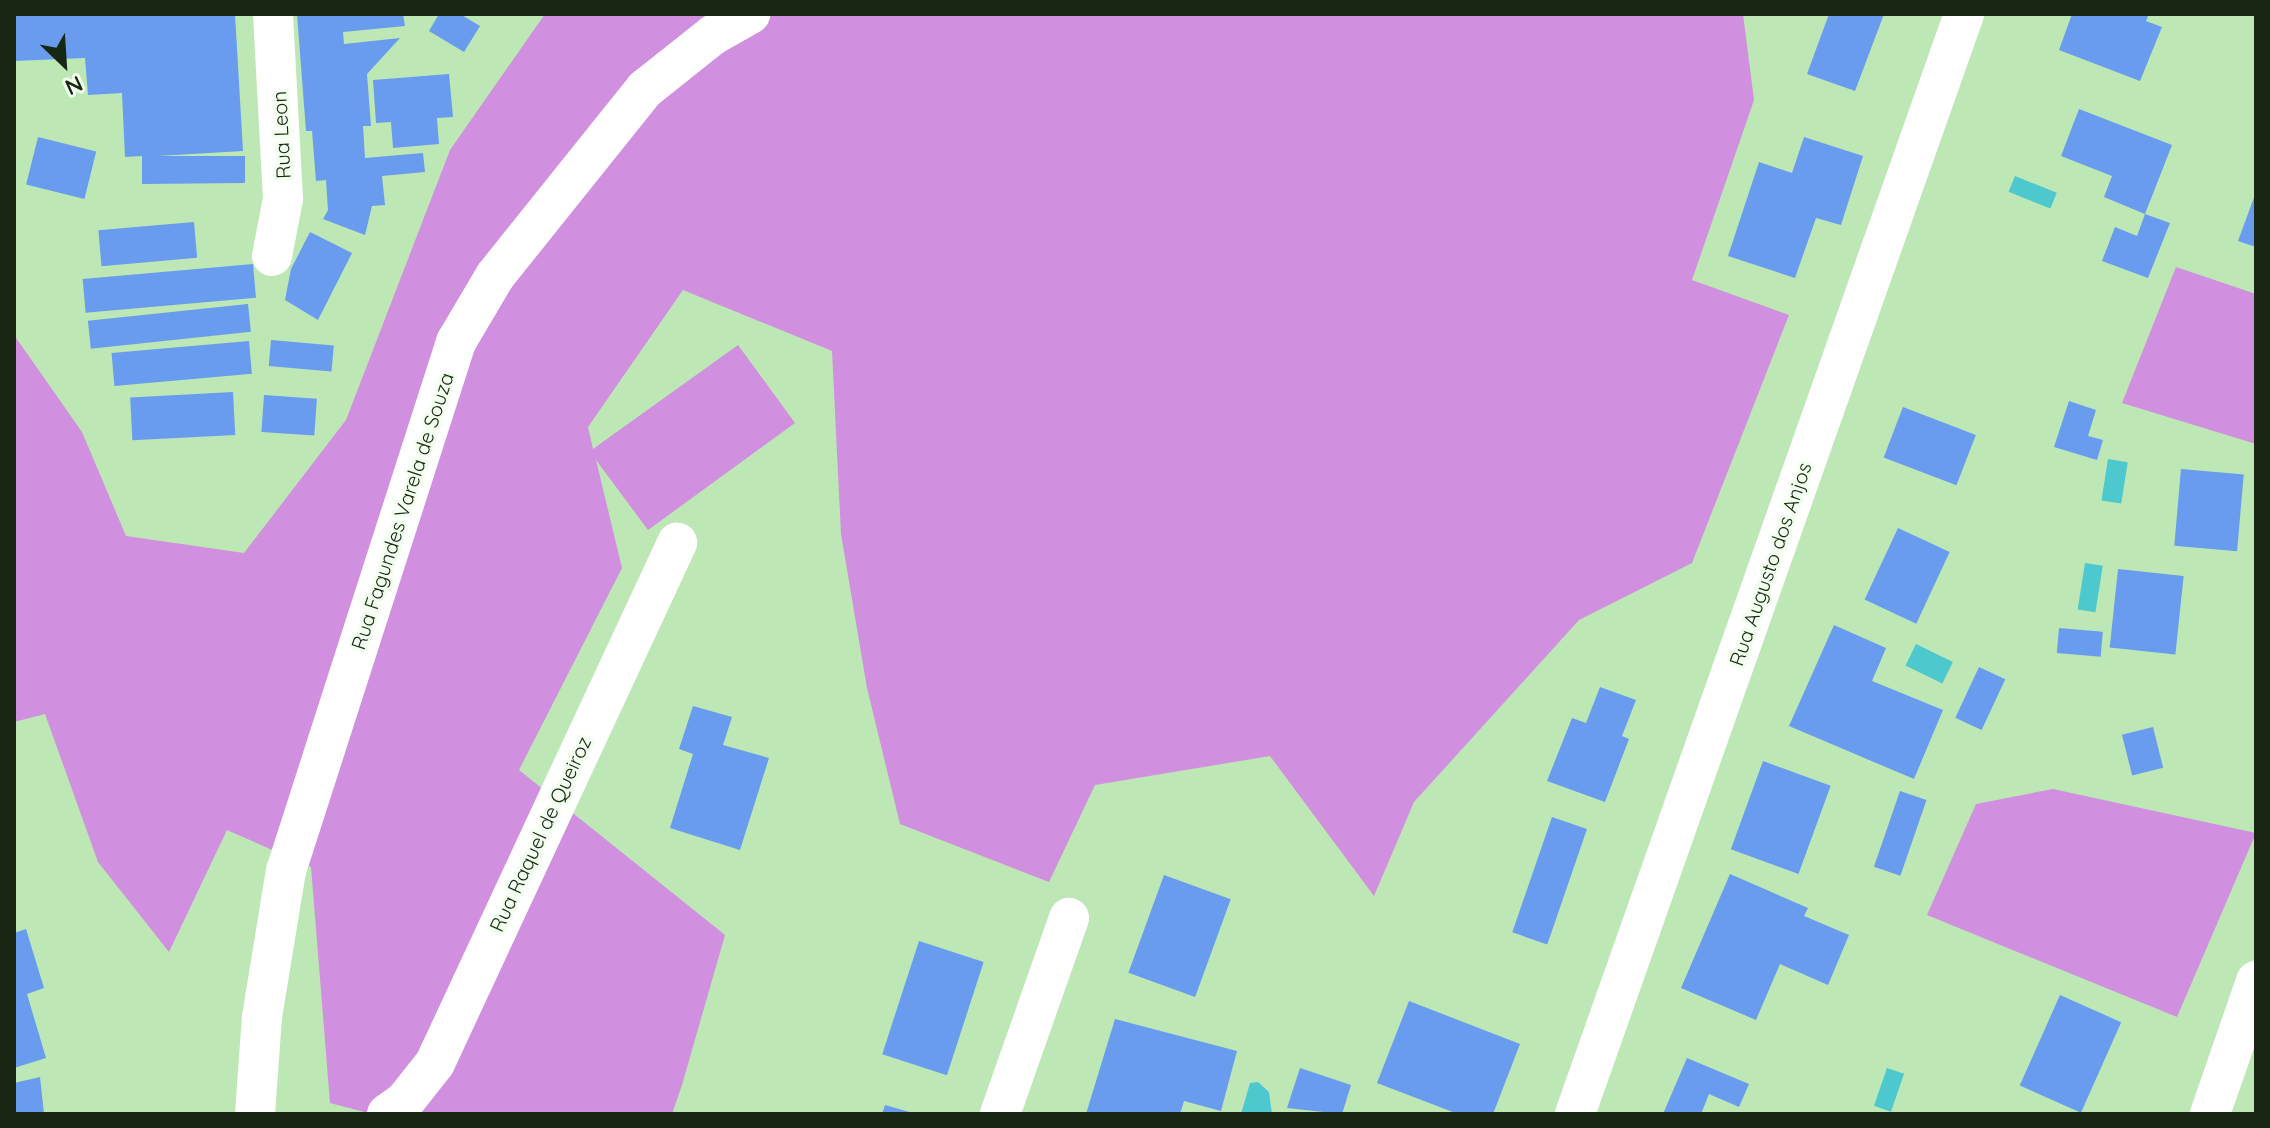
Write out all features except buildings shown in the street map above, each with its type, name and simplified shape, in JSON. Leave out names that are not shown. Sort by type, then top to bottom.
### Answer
[{"type":"street","name":"Rua Leon","points":[[272,256],[283,199],[273,14]]},
{"type":"street","name":"Rua Fagundes Varela de Souza","points":[[255,1114],[262,1017],[286,871],[456,342],[495,276],[645,89],[713,35],[750,14]]},
{"type":"street","name":"Rua Augusto dos Anjos","points":[[1575,1114],[1964,14]]},
{"type":"street","name":"Rua Raquel de Queiroz","points":[[387,1114],[405,1101],[435,1063],[677,543]]},
{"type":"street","points":[[1000,1114],[1069,918]]},
{"type":"street","points":[[2210,1114],[2256,981]]},
{"type":"shaded area","points":[[545,14],[1743,14],[1754,100],[1692,280],[1789,315],[1692,563],[1579,620],[1414,802],[1374,896],[1270,756],[1095,785],[1049,882],[900,824],[867,688],[841,534],[832,351],[683,290],[588,427],[593,449],[738,345],[795,423],[648,530],[596,460],[622,568],[519,770],[725,935],[672,1114],[372,1114],[330,1103],[311,867],[227,830],[169,952],[98,862],[45,714],[14,722],[14,335],[82,432],[126,536],[244,553],[346,420],[450,150]]},
{"type":"shaded area","points":[[2176,267],[2256,294],[2256,444],[2122,403]]},
{"type":"shaded area","points":[[2053,789],[2256,833],[2177,1017],[1927,915],[1976,804]]},
{"type":"water","points":[[2015,176],[2057,193],[2050,209],[2009,192]]},
{"type":"water","points":[[2108,459],[2128,462],[2121,504],[2101,500]]},
{"type":"water","points":[[2085,563],[2103,566],[2095,612],[2078,609]]},
{"type":"water","points":[[1916,644],[1953,662],[1942,684],[1905,666]]},
{"type":"water","points":[[1887,1068],[1904,1074],[1891,1112],[1874,1106]]},
{"type":"water","points":[[1258,1082],[1269,1092],[1272,1114],[1241,1114],[1250,1083]]}]
